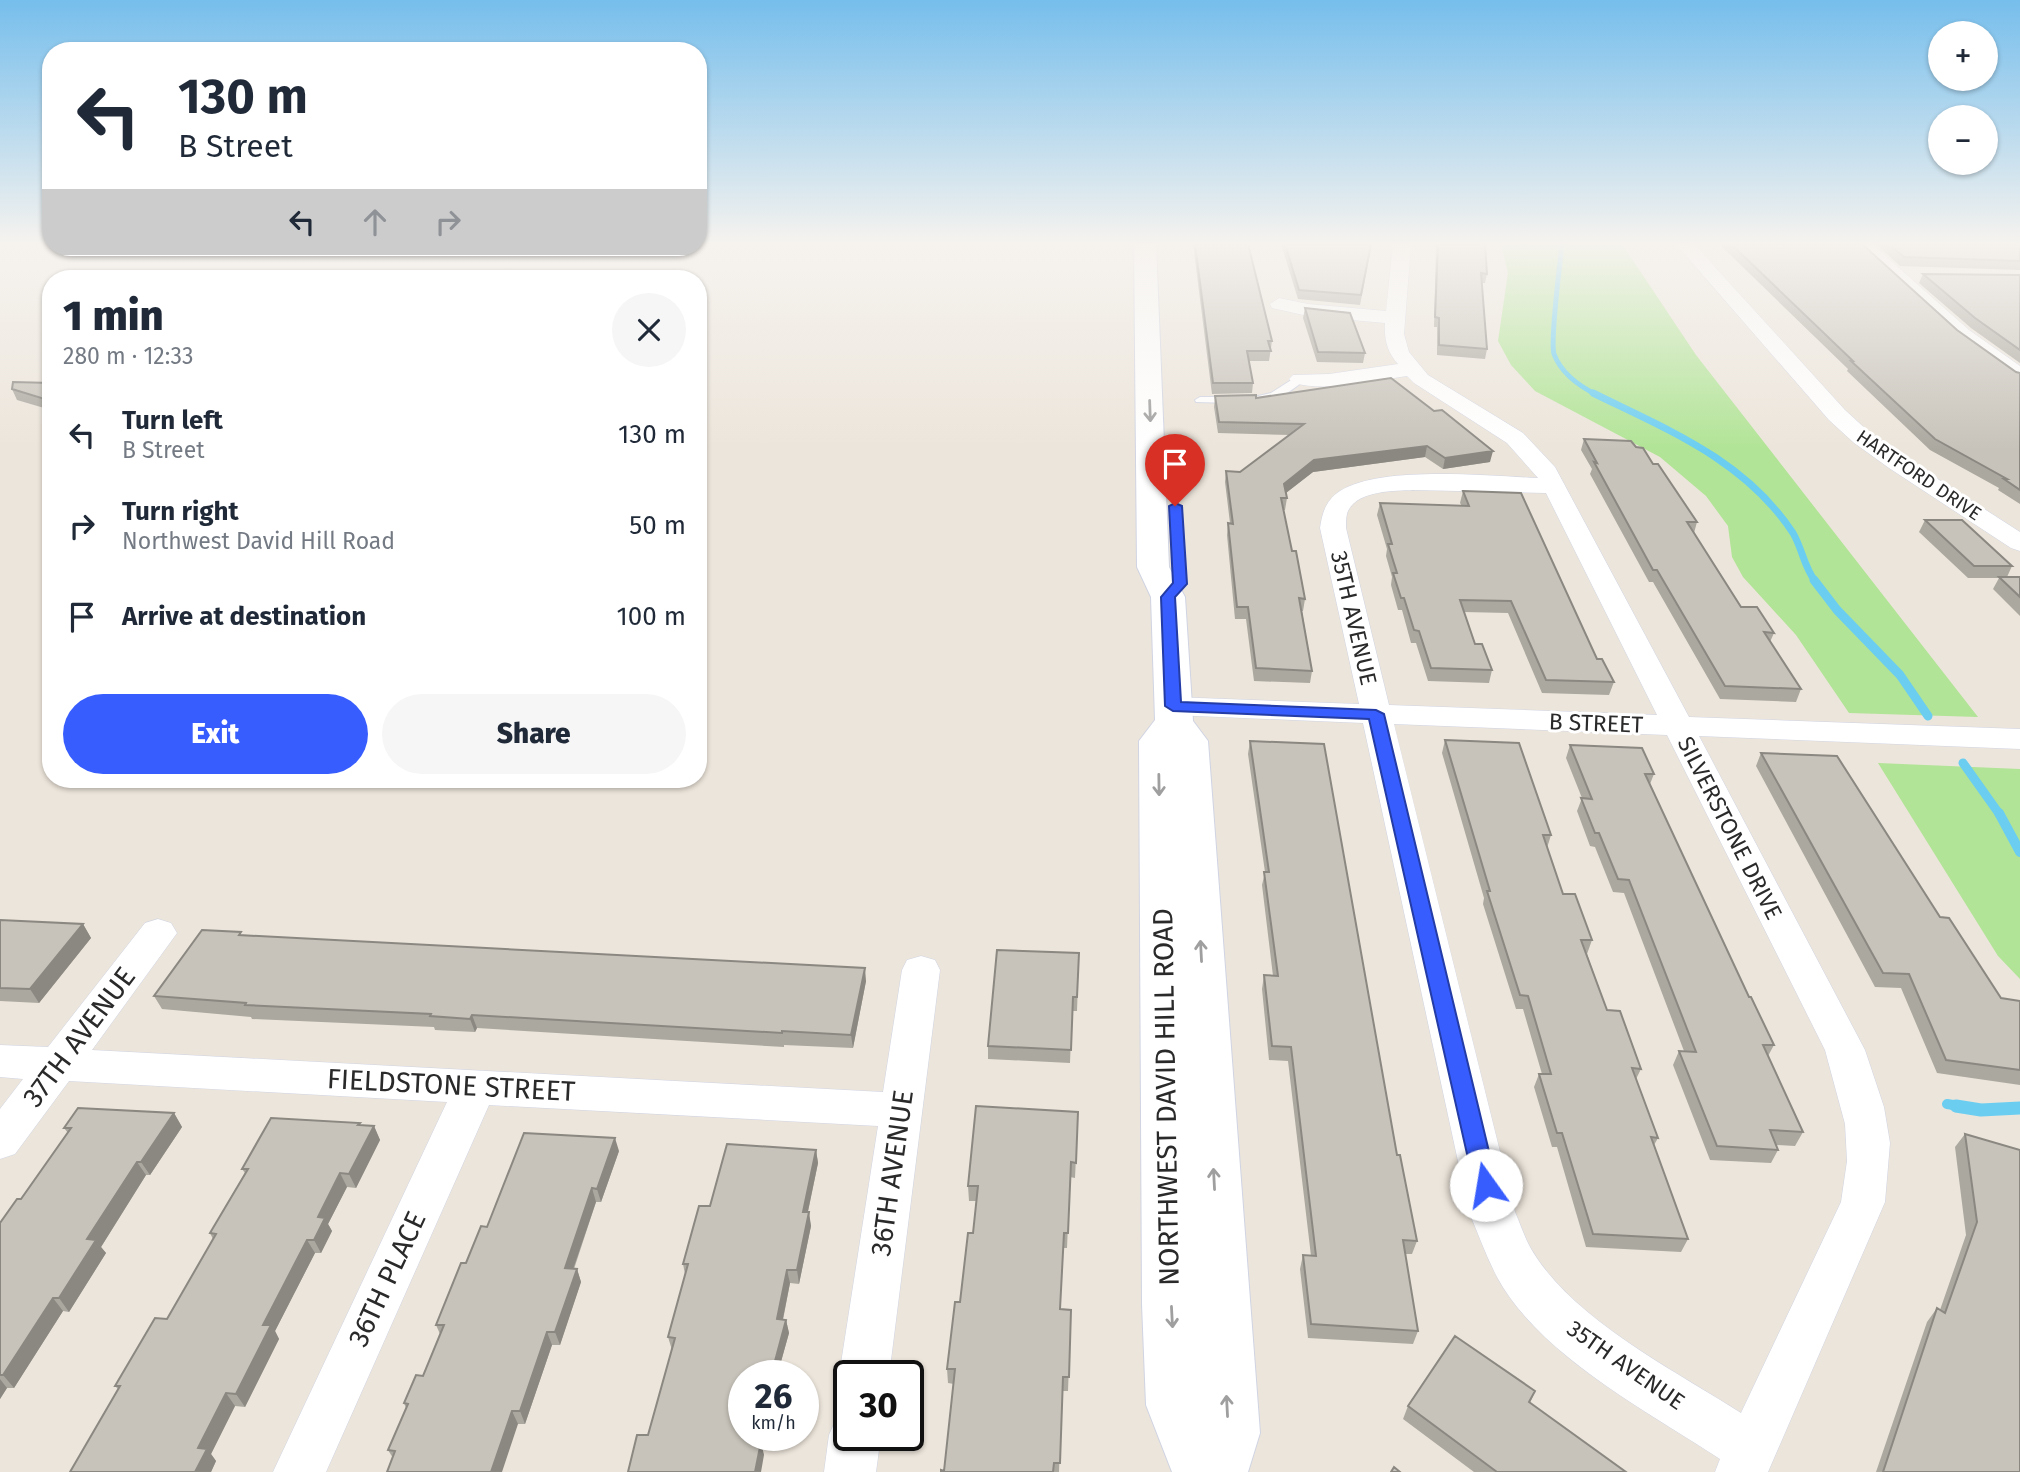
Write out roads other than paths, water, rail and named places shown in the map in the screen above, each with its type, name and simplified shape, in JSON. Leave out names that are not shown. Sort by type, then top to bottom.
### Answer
[{"type":"street","name":"NORTHWEST DAVID HILL ROAD","points":[[1147,313],[1153,567],[1168,597],[1173,714],[1189,741],[1227,1405],[1228,1433],[1216,1472]]},
{"type":"street","name":"NORTHWEST DAVID HILL ROAD","points":[[1164,313],[1180,584],[1168,597]]},
{"type":"street","points":[[1338,313],[1396,318]]},
{"type":"street","name":"SILVERSTONE DRIVE","points":[[1396,313],[1395,341],[1399,353],[1410,369],[1435,389],[1515,438],[1538,460],[1555,486],[1845,1050],[1869,1133],[1869,1177],[1863,1202],[1746,1461]]},
{"type":"street","name":"HARTFORD DRIVE","points":[[1745,313],[1837,415],[1861,437],[2020,542]]},
{"type":"street","points":[[1938,313],[1962,334],[2020,376]]},
{"type":"street","points":[[1300,379],[1329,380],[1410,369]]},
{"type":"street","name":"35TH AVENUE","points":[[1555,486],[1395,483],[1360,491],[1337,507],[1332,523],[1492,1212],[1514,1263],[1546,1305],[1602,1353],[1746,1461]]},
{"type":"street","name":"NORTHWEST DAVID HILL ROAD","points":[[1173,714],[1158,741],[1171,1304],[1177,1405],[1204,1472]]},
{"type":"street","name":"B STREET","points":[[1173,714],[1376,714],[2020,739]]},
{"type":"street","name":"37TH AVENUE","points":[[0,1141],[158,933]]},
{"type":"street","name":"36TH AVENUE","points":[[866,1360],[921,970]]},
{"type":"street","name":"FIELDSTONE STREET","points":[[0,1061],[901,1110]]},
{"type":"street","name":"36TH PLACE","points":[[299,1472],[475,1086]]},
{"type":"street","points":[[850,1472],[853,1451]]},
{"type":"lane","points":[[1200,400],[1236,401],[1274,396],[1300,379]]},
{"type":"waterway","points":[[1555,313],[1553,346],[1557,361],[1571,378],[1596,395]]},
{"type":"waterway","points":[[1596,395],[1703,449],[1752,486],[1774,508],[1793,533],[1815,581]]},
{"type":"waterway","points":[[1814,580],[1837,610],[1900,675],[1928,716]]},
{"type":"waterway","points":[[1963,763],[2000,815]]},
{"type":"waterway","points":[[1999,813],[2020,852]]},
{"type":"waterway","points":[[1947,1104],[1966,1107]]},
{"type":"waterway","points":[[1956,1106],[1981,1110],[2020,1108]]}]
